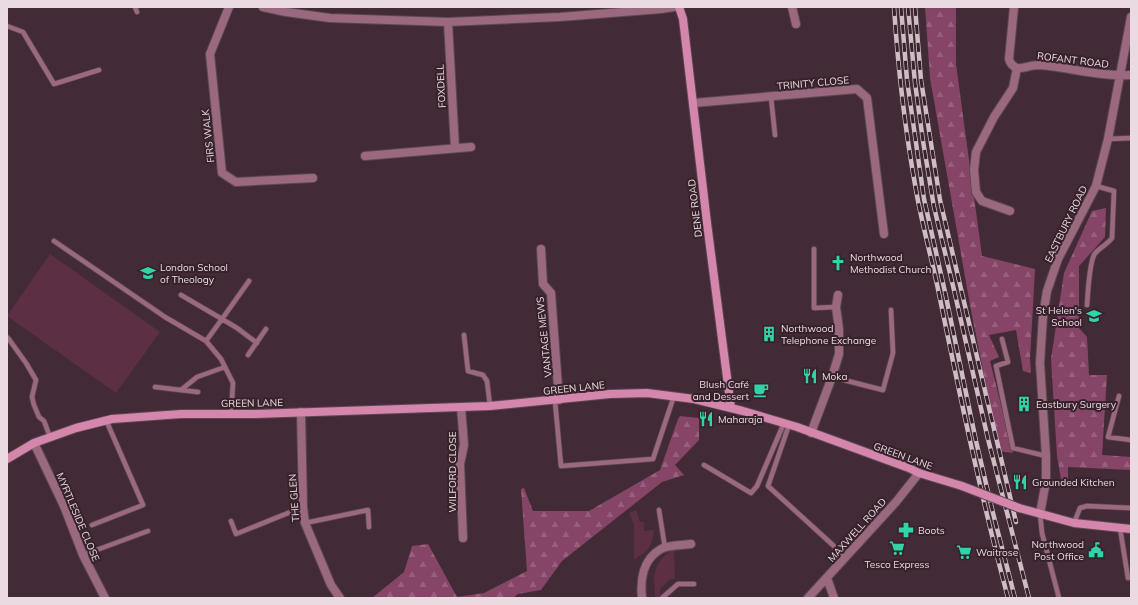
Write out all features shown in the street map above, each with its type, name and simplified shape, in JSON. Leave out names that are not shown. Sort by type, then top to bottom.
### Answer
[{"type":"main road","name":"DENE ROAD","points":[[679,7],[683,19],[731,408]]},
{"type":"main road","name":"GREEN LANE","points":[[7,458],[34,443],[76,428],[112,419],[181,414],[231,414],[490,406],[610,394],[648,393],[674,396],[731,408],[787,424],[909,468],[919,473],[962,486],[1019,508],[1040,514],[1074,522],[1131,530]]},
{"type":"street","name":"FIRS WALK","points":[[229,7],[210,54],[222,173],[236,182],[313,178]]},
{"type":"street","points":[[263,7],[286,12],[330,18],[448,22],[560,17],[674,7]]},
{"type":"street","points":[[792,7],[796,24]]},
{"type":"street","points":[[1010,211],[982,202],[976,192],[974,170],[976,152],[994,117],[1013,88],[1017,68],[1010,62],[1009,59],[1014,7]]},
{"type":"street","name":"EASTBURY ROAD","points":[[1040,514],[1046,481],[1046,456],[1040,363],[1042,322],[1047,291],[1058,259],[1096,186],[1108,138],[1131,17]]},
{"type":"street","name":"FOXDELL","points":[[448,22],[455,148]]},
{"type":"street","name":"ROFANT ROAD","points":[[1017,68],[1039,65],[1119,76],[1131,75]]},
{"type":"street","name":"TRINITY CLOSE","points":[[693,103],[857,90],[867,98],[884,234]]},
{"type":"street","points":[[365,156],[471,147]]},
{"type":"street","name":"VANTAGE MEWS","points":[[541,249],[543,284],[551,293],[557,400]]},
{"type":"street","points":[[811,433],[839,354],[839,329],[836,307],[838,295]]},
{"type":"street","name":"WILFORD CLOSE","points":[[461,407],[464,445],[460,464],[463,538]]},
{"type":"street","name":"THE GLEN","points":[[301,412],[303,507],[305,523],[331,585],[340,598]]},
{"type":"street","name":"MYRTLESIDE CLOSE","points":[[34,443],[64,506],[83,555],[105,598]]},
{"type":"street","name":"MAXWELL ROAD","points":[[808,598],[900,497],[919,473]]},
{"type":"street","points":[[642,598],[644,569],[651,556],[662,548],[691,544]]},
{"type":"street","points":[[827,578],[834,598]]},
{"type":"lane","points":[[135,7],[137,12]]},
{"type":"lane","points":[[7,26],[23,32],[54,84],[99,70]]},
{"type":"lane","points":[[771,97],[775,135]]},
{"type":"lane","points":[[1108,138],[1131,138]]},
{"type":"lane","points":[[1087,305],[1094,255],[1112,238],[1114,191],[1096,186]]},
{"type":"lane","points":[[54,241],[165,317],[206,341],[221,359],[233,383],[231,414]]},
{"type":"lane","points":[[814,249],[814,308],[836,307]]},
{"type":"lane","points":[[206,341],[249,281]]},
{"type":"lane","points":[[181,295],[237,328],[257,343]]},
{"type":"lane","points":[[832,377],[883,390],[893,353],[891,310]]},
{"type":"lane","points":[[248,355],[266,329]]},
{"type":"lane","points":[[464,335],[468,371],[483,375],[487,381],[490,406]]},
{"type":"lane","points":[[8,338],[36,380],[32,397],[39,417],[44,421],[50,438]]},
{"type":"lane","points":[[1002,339],[1008,362],[996,366],[1013,448],[1046,456]]},
{"type":"lane","points":[[181,390],[197,377],[225,367]]},
{"type":"lane","points":[[155,387],[198,392]]},
{"type":"lane","points":[[557,400],[556,420],[561,466],[653,459],[674,396]]},
{"type":"lane","points":[[1119,396],[1108,438],[1131,440]]},
{"type":"lane","points":[[92,525],[143,506],[106,420]]},
{"type":"lane","points":[[704,465],[752,493],[757,486],[787,424]]},
{"type":"lane","points":[[787,424],[768,486],[846,557]]},
{"type":"lane","points":[[1074,522],[1080,508],[1087,506],[1131,508]]},
{"type":"lane","points":[[231,521],[236,534],[303,507]]},
{"type":"lane","points":[[305,523],[368,510],[369,527]]},
{"type":"lane","points":[[659,510],[665,548]]},
{"type":"lane","points":[[1040,514],[1042,533],[1059,598]]},
{"type":"lane","points":[[1120,528],[1128,578]]},
{"type":"lane","points":[[83,555],[148,532]]},
{"type":"lane","points":[[662,598],[678,584],[694,584]]},
{"type":"shaded area","points":[[50,254],[160,332],[116,393],[7,316]]},
{"type":"shaded area","points":[[636,510],[640,522],[644,522],[644,531],[654,530],[649,548],[634,560],[634,525],[629,513]]},
{"type":"shaded area","points":[[674,550],[675,579],[670,579],[660,589],[660,595],[655,598],[654,575],[656,569],[665,555]]},
{"type":"green space","points":[[925,7],[956,7],[956,64],[982,256],[1035,269],[1030,359],[1031,373],[1023,371],[1016,330],[989,335],[999,357],[990,361],[1013,453],[999,451],[970,305],[930,78]]},
{"type":"green space","points":[[1106,208],[1105,237],[1079,266],[1079,328],[1087,337],[1089,375],[1107,375],[1102,455],[1131,457],[1131,470],[1068,467],[1068,484],[1062,485],[1057,456],[1051,359],[1064,273],[1092,211]]},
{"type":"green space","points":[[680,416],[699,418],[699,440],[675,465],[684,475],[662,482],[562,561],[541,590],[518,594],[513,598],[372,598],[404,572],[412,546],[428,544],[457,597],[484,593],[527,571],[521,489],[524,488],[533,511],[589,511],[660,470]]},
{"type":"railway","points":[[894,7],[902,99],[918,203],[980,484],[1008,598]]},
{"type":"railway","points":[[901,7],[907,80],[924,199],[976,441],[1015,598]]},
{"type":"railway","points":[[908,7],[915,83],[934,207],[988,439],[1029,598]]},
{"type":"railway","points":[[915,7],[921,80],[940,200],[1016,522]]},
{"type":"place","name":"Northwood Methodist Church","points":[[838,263]]},
{"type":"place","name":"London School of Theology","points":[[148,273]]},
{"type":"place","name":"St Helen's School","points":[[1094,316]]},
{"type":"place","name":"Northwood Telephone Exchange","points":[[769,334]]},
{"type":"place","name":"Moka","points":[[810,376]]},
{"type":"place","name":"Blush Café and Dessert","points":[[761,390]]},
{"type":"place","name":"Eastbury Surgery","points":[[1024,404]]},
{"type":"place","name":"Maharaja","points":[[706,419]]},
{"type":"place","name":"Grounded Kitchen","points":[[1020,482]]},
{"type":"place","name":"Boots","points":[[906,530]]},
{"type":"place","name":"Tesco Express","points":[[897,548]]},
{"type":"place","name":"Northwood Post Office","points":[[1096,550]]},
{"type":"place","name":"Waitrose","points":[[964,552]]}]
